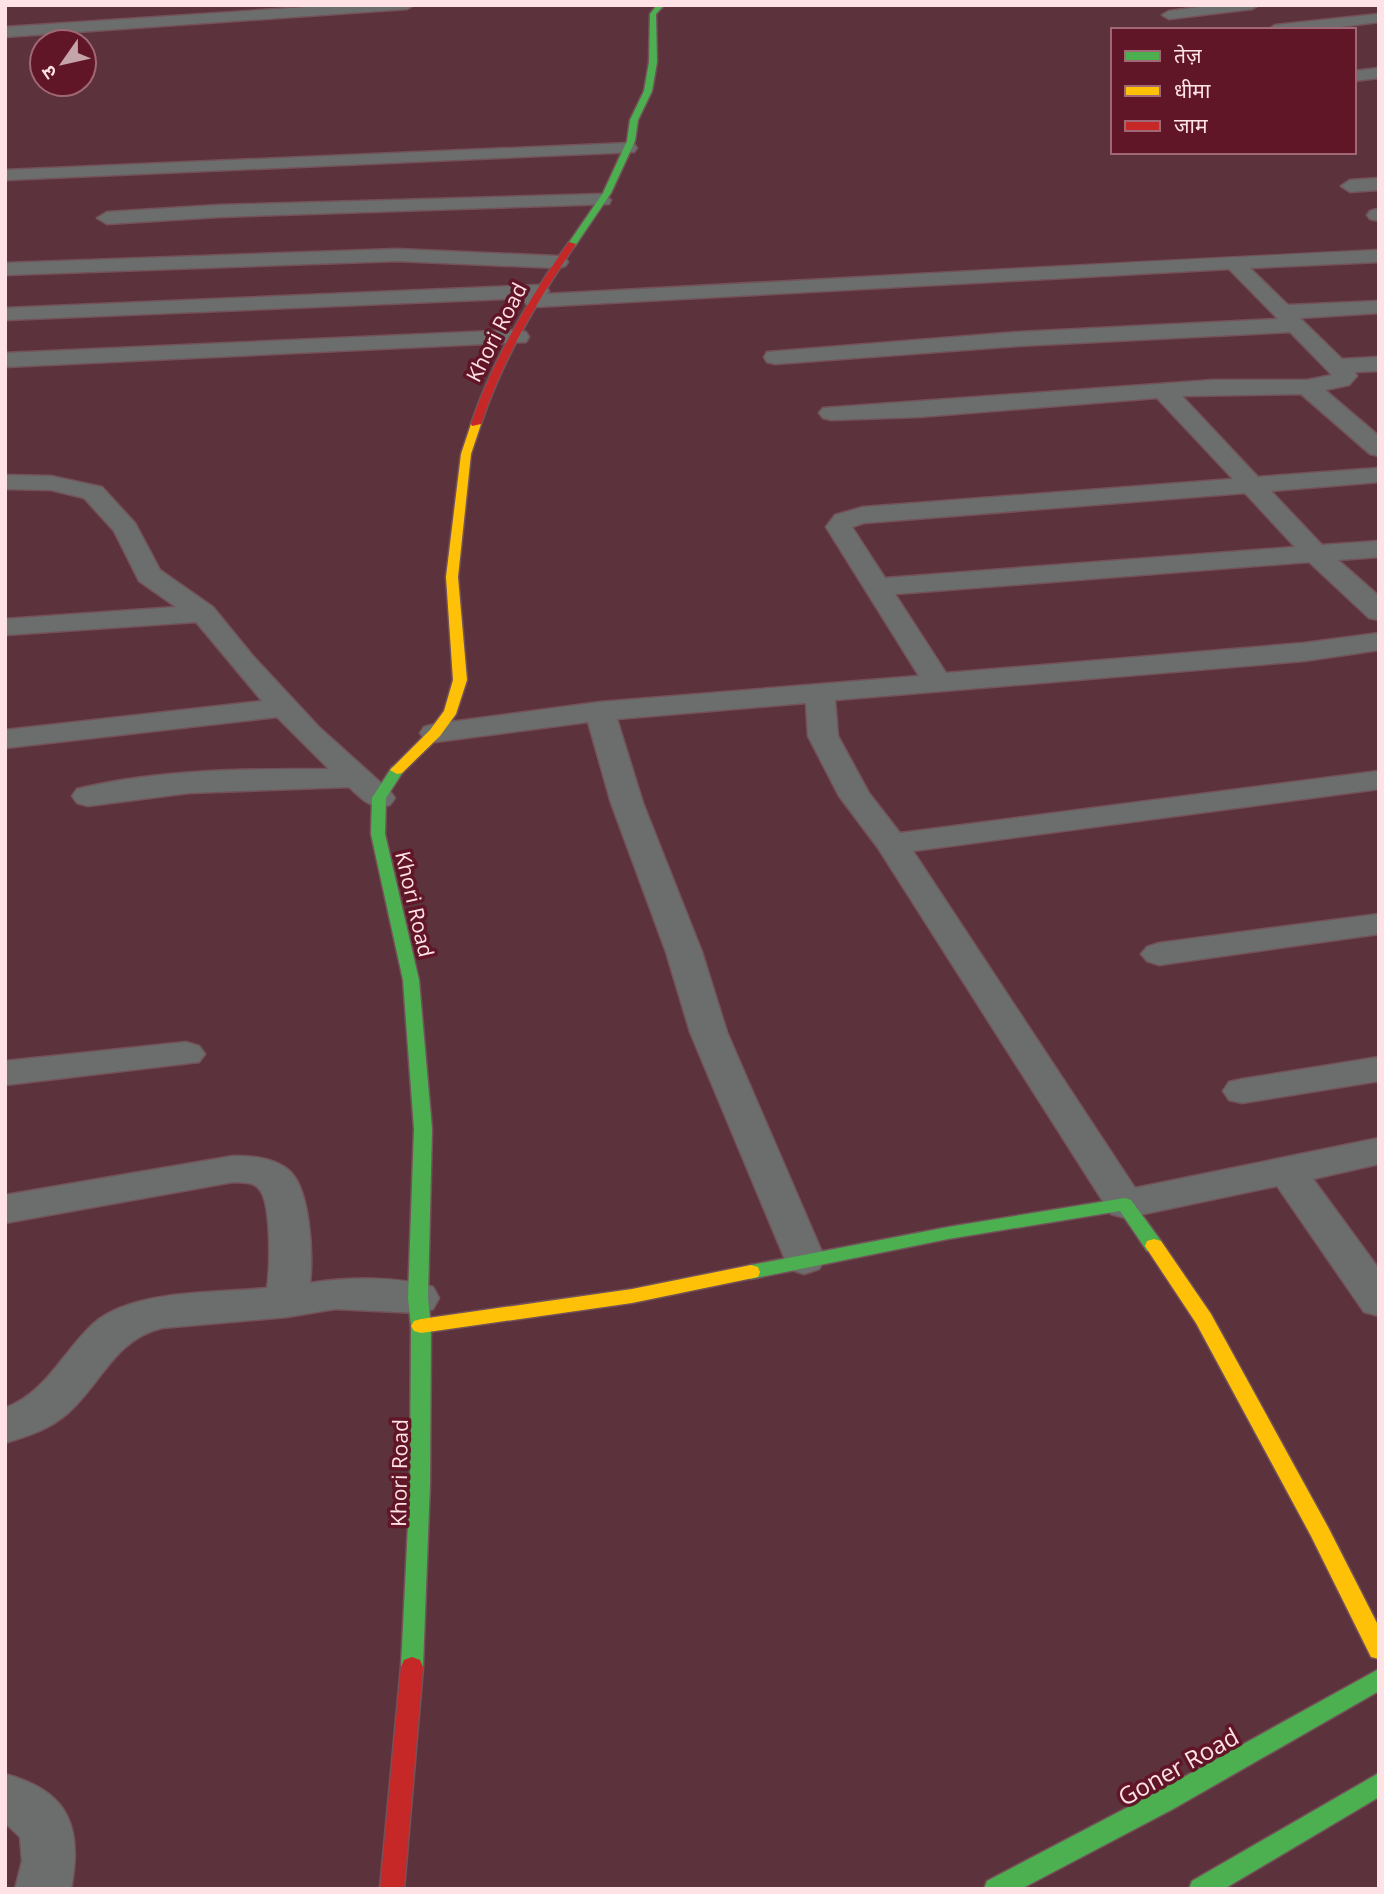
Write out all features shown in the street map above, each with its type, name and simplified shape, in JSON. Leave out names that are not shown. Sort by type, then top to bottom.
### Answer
[{"type":"street","points":[[186,5],[192,21]]},
{"type":"street","points":[[5,32],[407,5]]},
{"type":"street","name":"Khori Road","points":[[392,1889],[415,1639],[421,1484],[419,1312],[423,1129],[411,980],[368,788],[399,766],[435,733],[451,711],[460,680],[452,577],[466,454],[484,403],[536,296],[602,200],[628,148],[634,120],[648,91],[653,62],[653,14],[662,5]]},
{"type":"street","points":[[1170,15],[1252,5]]},
{"type":"street","points":[[1342,5],[1378,18]]},
{"type":"street","points":[[1292,28],[1378,18]]},
{"type":"street","points":[[1356,76],[1379,73]]},
{"type":"street","points":[[5,175],[628,148]]},
{"type":"street","points":[[1350,186],[1379,184]]},
{"type":"street","points":[[107,218],[219,211],[602,200]]},
{"type":"street","points":[[5,269],[397,255],[558,262]]},
{"type":"street","points":[[5,314],[872,284],[993,274],[1236,265],[1379,256]]},
{"type":"street","points":[[831,413],[919,410],[1213,387],[1307,387],[1341,380],[1346,376],[1236,265]]},
{"type":"street","points":[[775,357],[1290,319],[1379,307]]},
{"type":"street","points":[[5,360],[518,337]]},
{"type":"street","points":[[1339,366],[1379,364]]},
{"type":"street","points":[[1307,387],[1379,449]]},
{"type":"street","points":[[1164,392],[1213,440],[1318,556],[1379,612]]},
{"type":"street","points":[[937,683],[839,527],[844,520],[863,515],[1379,475]]},
{"type":"street","points":[[5,482],[51,483],[93,492],[126,528],[149,575],[203,613],[285,707],[368,788]]},
{"type":"street","points":[[877,587],[1318,556],[1379,549]]},
{"type":"street","points":[[5,627],[203,613]]},
{"type":"street","points":[[435,733],[600,711],[1304,652],[1379,641]]},
{"type":"street","points":[[820,693],[823,736],[856,796],[892,844],[1125,1204],[1204,1319],[1320,1533],[1379,1650]]},
{"type":"street","points":[[5,739],[285,707]]},
{"type":"street","points":[[600,711],[609,753],[626,806],[685,953],[712,1041],[765,1160],[804,1259]]},
{"type":"street","points":[[892,844],[1379,780]]},
{"type":"street","points":[[89,796],[198,781],[368,788]]},
{"type":"street","points":[[1159,954],[1379,924]]},
{"type":"street","points":[[5,1073],[186,1054]]},
{"type":"street","points":[[1242,1091],[1379,1069]]},
{"type":"street","points":[[5,1426],[30,1417],[53,1401],[110,1334],[131,1320],[162,1313],[335,1294],[419,1312],[632,1296],[804,1259],[1125,1204],[1379,1151]]},
{"type":"street","points":[[5,1209],[140,1183],[233,1169],[255,1170],[274,1178],[286,1200],[290,1275],[287,1301]]},
{"type":"street","points":[[1287,1171],[1379,1301]]},
{"type":"street","name":"Goner Road","points":[[996,1889],[1164,1801],[1379,1679]]},
{"type":"street","points":[[1201,1889],[1379,1784]]},
{"type":"street","points":[[5,1798],[20,1802],[46,1826],[49,1861],[43,1889]]},
{"type":"traffic: fast","points":[[572,244],[607,193],[631,141],[634,120],[648,91],[653,62],[653,14],[661,5]]},
{"type":"traffic: fast","points":[[397,770],[379,798],[378,834],[411,980],[423,1129],[418,1298],[421,1326],[420,1484],[412,1667]]},
{"type":"traffic: fast","points":[[751,1272],[948,1233],[1125,1204],[1154,1246]]},
{"type":"traffic: fast","points":[[996,1889],[1164,1801],[1379,1679]]},
{"type":"traffic: fast","points":[[1201,1889],[1379,1784]]},
{"type":"traffic: slow","points":[[397,770],[435,733],[451,711],[460,680],[452,577],[466,454],[476,424]]},
{"type":"traffic: slow","points":[[1154,1246],[1204,1319],[1320,1533],[1379,1650]]},
{"type":"traffic: slow","points":[[421,1326],[632,1296],[751,1272]]},
{"type":"traffic: jam","points":[[476,424],[483,403],[539,291],[572,244]]},
{"type":"traffic: jam","points":[[392,1889],[412,1667]]}]
